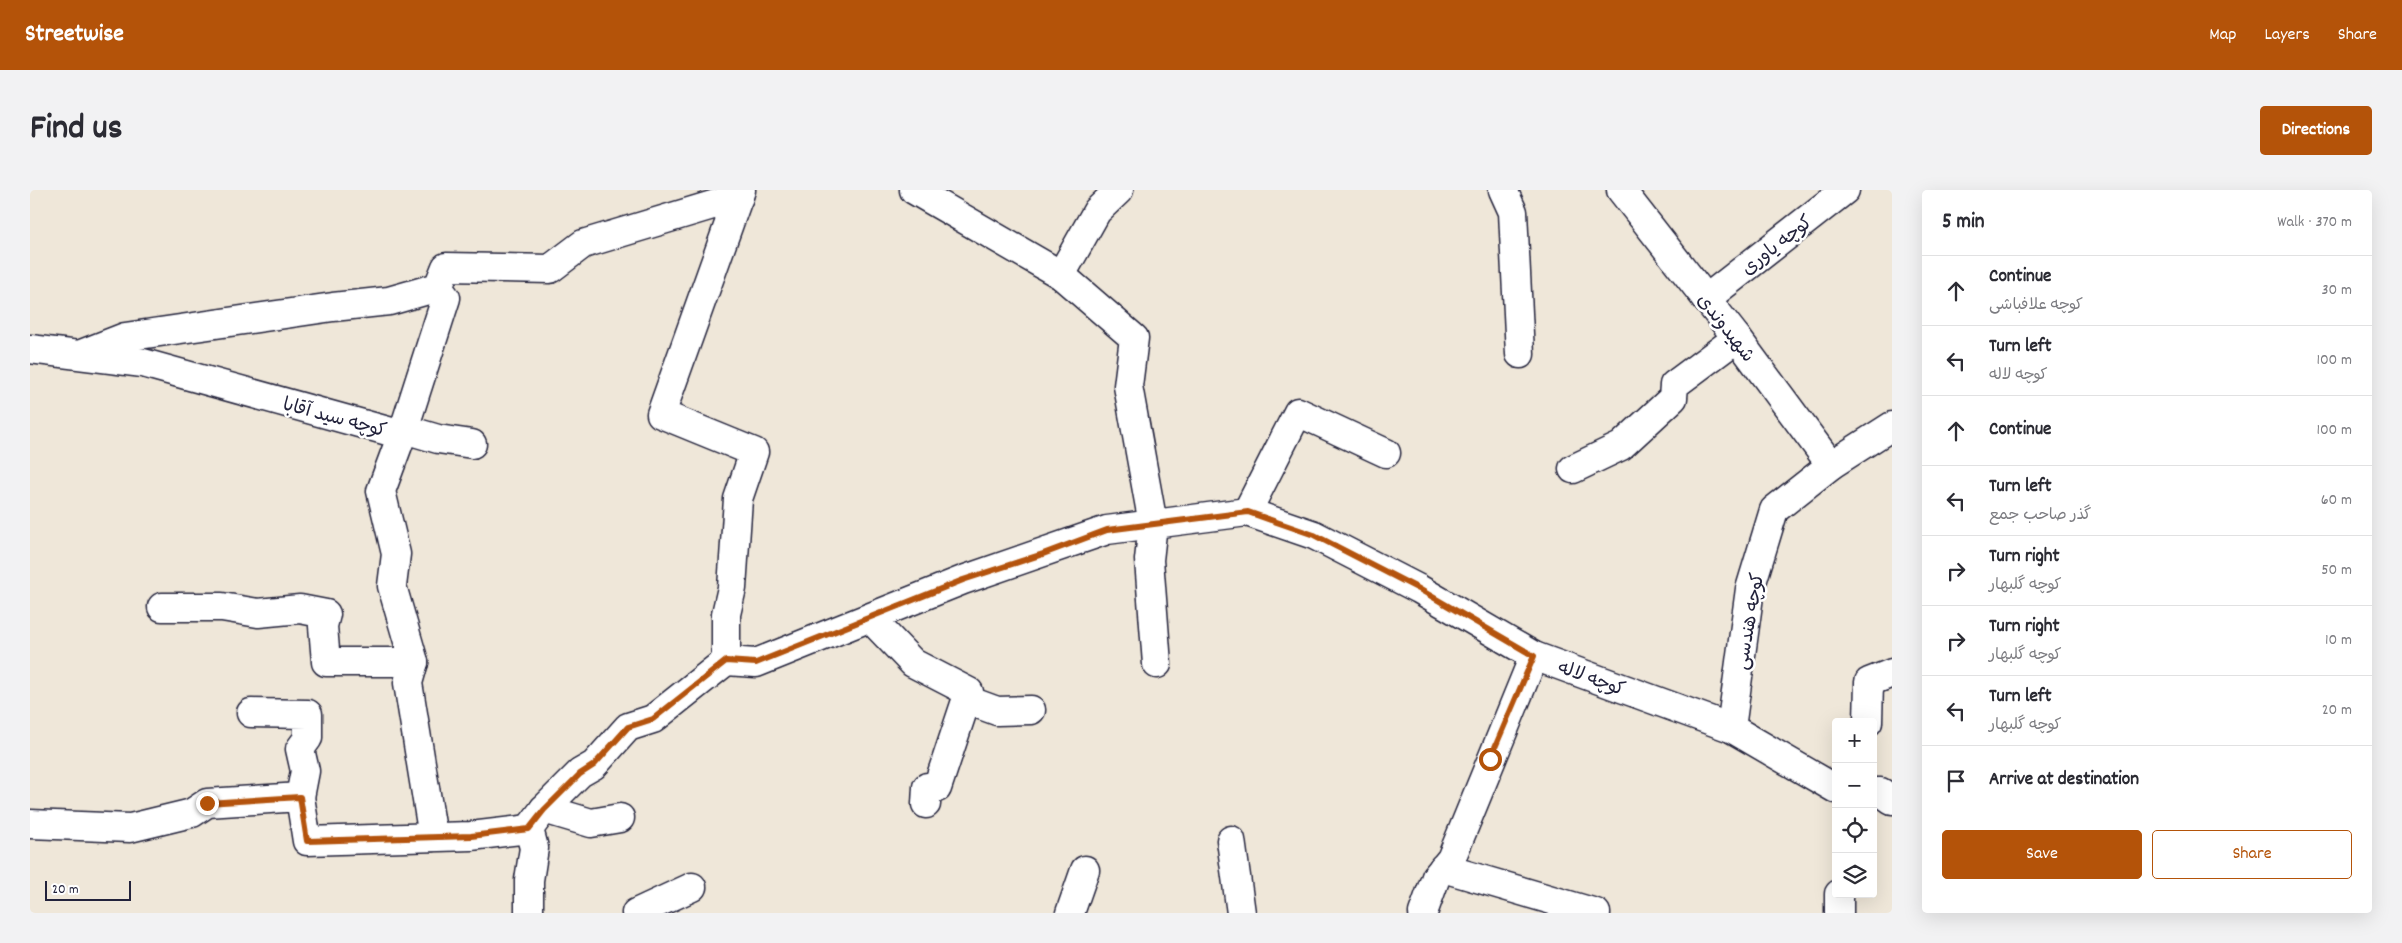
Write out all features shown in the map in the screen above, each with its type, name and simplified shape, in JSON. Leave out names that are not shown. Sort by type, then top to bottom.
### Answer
[{"type":"street","points":[[914,190],[1061,275],[1134,338],[1128,386],[1153,524],[1150,560],[1157,664]]},
{"type":"street","points":[[1061,275],[1098,211],[1119,190]]},
{"type":"street","points":[[1503,190],[1513,212],[1520,354]]},
{"type":"street","name":"شهیدوندی","points":[[1620,190],[1737,338],[1831,465]]},
{"type":"street","name":"کوچه یاوری","points":[[1706,299],[1845,190]]},
{"type":"street","points":[[438,287],[446,267],[550,269],[583,244],[740,194]]},
{"type":"street","points":[[530,913],[529,880],[536,819],[580,774],[594,765],[628,727],[653,719],[726,661],[726,614],[732,588],[738,499],[754,452],[661,414],[740,194]]},
{"type":"street","points":[[83,354],[125,337],[333,307],[389,301],[438,287]]},
{"type":"street","points":[[438,287],[446,298],[404,429],[438,439],[472,444]]},
{"type":"street","points":[[1574,469],[1621,446],[1673,398],[1674,385],[1737,338]]},
{"type":"street","name":"کوچه سید آقابا","points":[[30,348],[143,363],[395,433],[404,429]]},
{"type":"street","points":[[1248,512],[1298,412],[1386,453]]},
{"type":"street","name":"کوچه هندسی","points":[[1731,728],[1750,589],[1774,510],[1831,465],[1892,426]]},
{"type":"street","name":"کوچه سید آقابا","points":[[404,429],[381,492],[396,554],[392,586],[414,662],[408,683],[433,838]]},
{"type":"street","name":"کوچه لاله","points":[[726,661],[756,663],[963,580],[1043,554],[1107,530],[1248,512],[1314,535],[1419,589],[1534,656],[1731,728],[1832,787]]},
{"type":"street","points":[[162,607],[222,607],[258,614],[300,609],[326,614],[323,626],[326,662],[414,662]]},
{"type":"street","points":[[870,618],[913,663],[969,692],[937,788],[927,787],[926,804]]},
{"type":"street","points":[[1424,913],[1436,877],[1450,859],[1534,656]]},
{"type":"street","points":[[1868,718],[1869,682],[1892,672]]},
{"type":"street","points":[[966,700],[998,710],[1031,710]]},
{"type":"street","points":[[251,714],[308,714],[308,738],[300,750],[305,771],[300,797],[307,841],[471,836],[536,819],[591,823],[620,818]]},
{"type":"street","points":[[1877,792],[1882,792],[1892,800]]},
{"type":"street","points":[[30,824],[130,828],[192,814],[207,803],[300,797]]},
{"type":"street","points":[[1231,840],[1241,913]]},
{"type":"street","points":[[1444,868],[1596,913]]},
{"type":"street","points":[[1070,913],[1085,870]]},
{"type":"street","points":[[636,913],[692,887]]},
{"type":"street","points":[[1838,913],[1839,898]]},
{"type":"route","points":[[207,803],[300,797],[307,841],[471,836],[529,829],[544,810],[580,774],[594,765],[628,727],[653,719],[726,661],[756,663],[963,580],[1043,554],[1107,530],[1248,512],[1314,535],[1419,589],[1534,656],[1490,759]]}]
